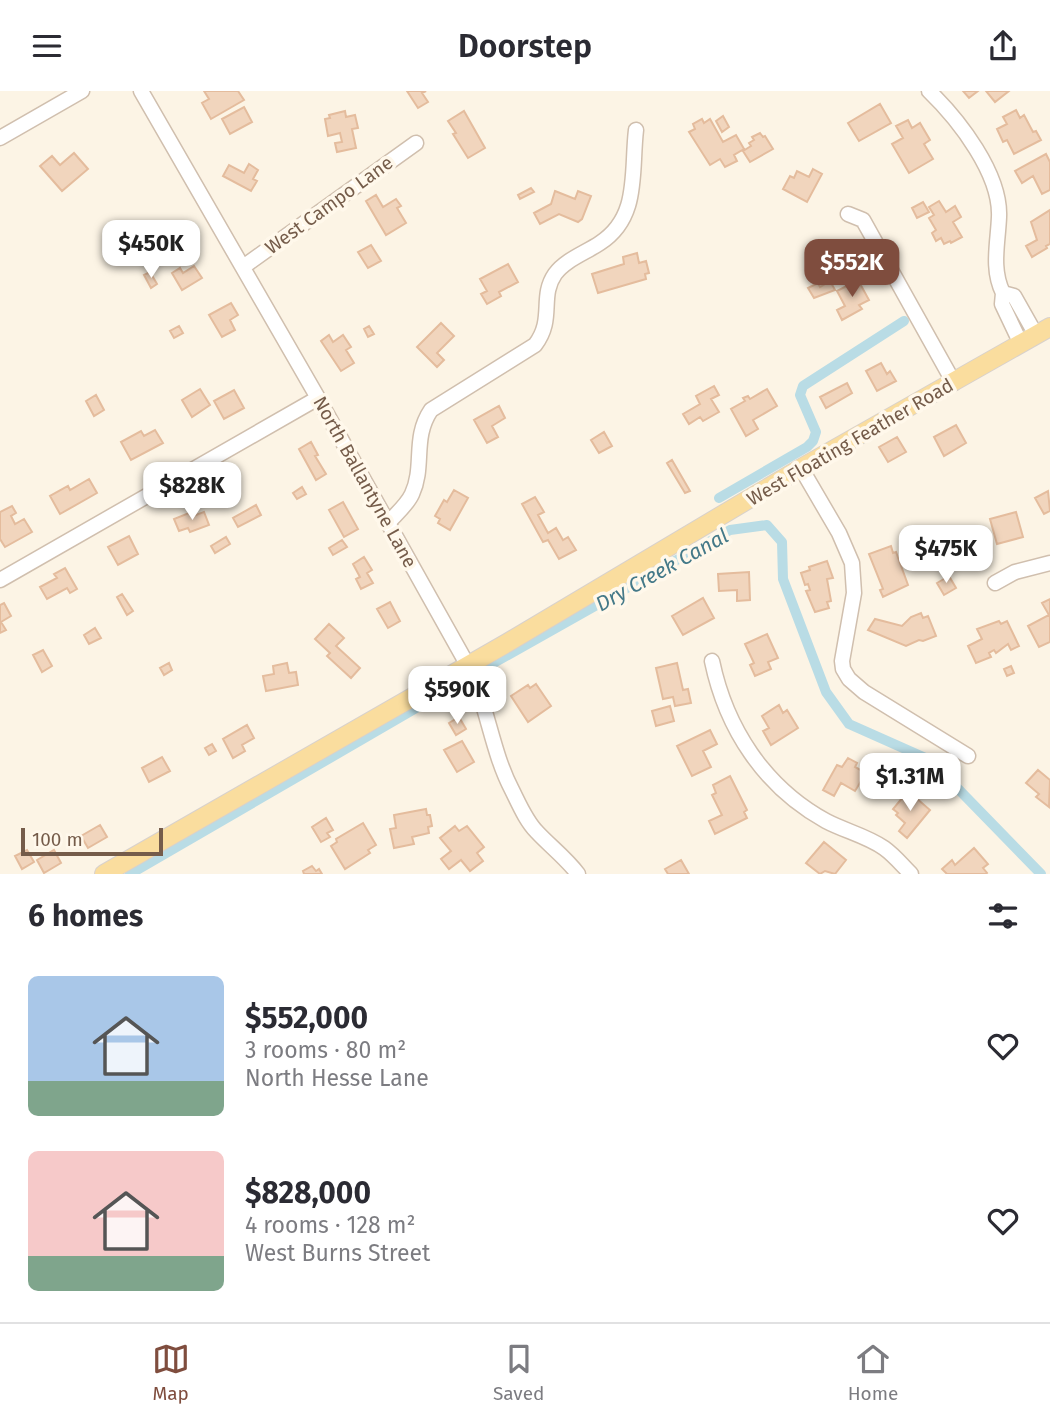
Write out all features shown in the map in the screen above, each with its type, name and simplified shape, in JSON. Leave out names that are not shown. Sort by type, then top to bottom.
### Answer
[{"type":"main road","name":"West Floating Feather Road","points":[[104,874],[801,468],[1036,335]]},
{"type":"street","points":[[0,138],[82,91]]},
{"type":"street","name":"North Ballantyne Lane","points":[[141,91],[467,664],[482,698],[493,745],[511,789],[536,831],[578,874]]},
{"type":"street","points":[[929,91],[954,118],[978,153],[992,182],[999,215],[996,244],[998,282],[1003,292],[1014,296],[1036,335]]},
{"type":"street","points":[[388,523],[413,493],[419,436],[423,422],[431,410],[536,345],[547,323],[547,297],[556,272],[601,243],[619,226],[630,205],[636,130]]},
{"type":"street","name":"West Campo Lane","points":[[243,267],[416,143]]},
{"type":"street","points":[[848,214],[863,220],[954,383]]},
{"type":"street","points":[[0,580],[318,398]]},
{"type":"street","points":[[801,468],[839,533],[852,563],[853,593],[843,650],[843,669],[849,679],[864,692],[968,755]]},
{"type":"street","points":[[995,583],[1015,572],[1050,563]]},
{"type":"street","points":[[712,661],[719,692],[731,721],[751,755],[774,782],[807,810],[886,849],[911,874]]},
{"type":"building","points":[[204,91],[238,91],[244,100],[211,119],[202,103],[209,99]]},
{"type":"building","points":[[407,91],[426,91],[422,93],[428,102],[418,108]]},
{"type":"building","points":[[963,91],[978,91],[969,98]]},
{"type":"building","points":[[986,91],[1009,91],[995,102]]},
{"type":"building","points":[[880,104],[891,123],[859,141],[848,123]]},
{"type":"building","points":[[244,107],[252,122],[230,134],[222,119]]},
{"type":"building","points":[[1016,110],[1020,118],[1024,115],[1033,132],[1036,131],[1041,140],[1014,154],[1007,140],[1003,142],[997,129],[1007,124],[1003,117]]},
{"type":"building","points":[[345,111],[346,117],[355,115],[358,128],[352,129],[356,148],[337,152],[335,143],[342,142],[340,133],[328,136],[325,119],[330,118],[329,115]]},
{"type":"building","points":[[464,111],[485,148],[468,158],[448,121]]},
{"type":"building","points":[[723,116],[729,127],[722,132],[716,121]]},
{"type":"building","points":[[702,119],[704,123],[710,119],[723,142],[736,135],[744,149],[734,155],[737,161],[725,167],[720,159],[710,165],[689,132],[695,129],[693,124]]},
{"type":"building","points":[[908,120],[912,128],[920,123],[930,140],[924,144],[933,159],[909,173],[892,144],[903,138],[896,126]]},
{"type":"building","points":[[760,133],[773,149],[750,162],[743,151],[751,146],[749,143],[754,140],[752,137]]},
{"type":"building","points":[[74,153],[88,169],[62,191],[40,166],[52,156],[60,165]]},
{"type":"building","points":[[1046,154],[1050,162],[1050,190],[1042,194],[1033,176],[1022,183],[1015,171]]},
{"type":"building","points":[[249,164],[258,170],[253,179],[257,181],[251,191],[223,176],[229,165],[244,173]]},
{"type":"building","points":[[813,169],[822,174],[807,202],[783,189],[790,176],[794,178],[797,171],[809,177]]},
{"type":"building","points":[[531,188],[534,192],[520,199],[518,195]]},
{"type":"building","points":[[555,191],[575,199],[578,191],[591,196],[582,219],[578,222],[559,214],[540,224],[534,213],[551,204]]},
{"type":"building","points":[[376,195],[383,207],[396,199],[401,206],[397,208],[406,223],[386,235],[366,201]]},
{"type":"building","points":[[939,201],[946,212],[955,206],[961,217],[953,222],[962,237],[951,243],[950,241],[944,244],[941,238],[936,241],[932,233],[936,230],[929,218],[934,215],[929,207]]},
{"type":"building","points":[[923,202],[929,212],[917,218],[912,208]]},
{"type":"building","points":[[1050,210],[1050,244],[1032,257],[1026,246],[1037,240],[1031,222]]},
{"type":"building","points":[[144,230],[151,241],[163,234],[171,248],[155,257],[149,246],[142,250],[134,236]]},
{"type":"building","points":[[371,245],[381,261],[368,268],[358,252]]},
{"type":"building","points":[[637,253],[639,263],[646,261],[649,273],[645,274],[646,279],[598,293],[592,274],[624,264],[623,257]]},
{"type":"building","points":[[508,264],[518,282],[499,292],[501,296],[487,304],[481,294],[487,291],[480,279]]},
{"type":"building","points":[[194,266],[202,278],[182,290],[172,273],[180,268],[183,273]]},
{"type":"building","points":[[150,272],[157,284],[151,288],[144,275]]},
{"type":"building","points":[[858,280],[869,300],[859,305],[862,309],[842,320],[837,310],[845,306],[837,291]]},
{"type":"building","points":[[830,281],[835,290],[814,298],[808,288],[818,283],[820,287]]},
{"type":"building","points":[[231,303],[238,315],[230,320],[235,330],[222,337],[209,315]]},
{"type":"building","points":[[441,323],[454,336],[437,353],[444,360],[437,367],[417,347]]},
{"type":"building","points":[[179,326],[183,333],[174,338],[170,331]]},
{"type":"building","points":[[369,326],[374,334],[368,337],[364,329]]},
{"type":"building","points":[[329,335],[333,342],[343,335],[351,347],[346,350],[354,363],[341,371],[321,341]]},
{"type":"building","points":[[881,363],[887,374],[890,371],[896,381],[877,391],[866,371]]},
{"type":"building","points":[[847,383],[852,393],[826,408],[820,397]]},
{"type":"building","points":[[714,386],[719,395],[711,399],[719,412],[703,421],[700,417],[689,424],[683,414],[700,404],[696,396]]},
{"type":"building","points":[[200,389],[210,405],[192,417],[182,400]]},
{"type":"building","points":[[767,389],[777,406],[753,420],[758,429],[746,436],[731,409],[745,401],[743,398],[748,396],[750,399]]},
{"type":"building","points":[[234,390],[244,408],[224,419],[214,401]]},
{"type":"building","points":[[96,395],[104,410],[94,416],[86,401]]},
{"type":"building","points":[[499,406],[505,418],[492,426],[498,437],[487,443],[474,420]]},
{"type":"building","points":[[956,425],[966,443],[944,456],[934,437]]},
{"type":"building","points":[[155,430],[163,443],[131,460],[121,442],[141,431],[144,436]]},
{"type":"building","points":[[604,432],[612,446],[599,453],[591,440]]},
{"type":"building","points":[[897,437],[906,452],[888,462],[879,447]]},
{"type":"building","points":[[311,442],[318,455],[315,456],[326,474],[316,480],[299,449]]},
{"type":"building","points":[[672,460],[690,491],[685,493],[667,463]]},
{"type":"building","points":[[89,479],[97,493],[60,514],[50,496],[68,486],[70,490]]},
{"type":"building","points":[[302,487],[306,494],[297,499],[293,493]]},
{"type":"building","points":[[454,490],[468,498],[450,530],[438,523],[440,519],[435,516],[444,500],[447,502]]},
{"type":"building","points":[[1048,491],[1050,511],[1044,514],[1035,498]]},
{"type":"building","points":[[535,497],[544,512],[538,515],[548,533],[556,528],[563,540],[568,537],[576,550],[559,559],[548,540],[543,542],[522,504]]},
{"type":"building","points":[[343,502],[358,529],[344,537],[329,510]]},
{"type":"building","points":[[256,505],[261,515],[238,527],[233,518]]},
{"type":"building","points":[[12,506],[16,513],[11,516],[15,524],[24,519],[32,532],[5,547],[0,539],[0,512]]},
{"type":"building","points":[[194,511],[196,515],[204,512],[209,525],[190,532],[188,528],[179,531],[174,519]]},
{"type":"building","points":[[1016,512],[1023,537],[997,544],[990,519]]},
{"type":"building","points":[[956,531],[971,550],[947,570],[931,550]]},
{"type":"building","points":[[129,536],[138,554],[118,565],[108,547]]},
{"type":"building","points":[[226,537],[230,544],[215,553],[211,546]]},
{"type":"building","points":[[342,540],[347,547],[333,555],[329,548]]},
{"type":"building","points":[[891,546],[893,553],[896,552],[908,585],[883,597],[880,590],[883,589],[869,554]]},
{"type":"building","points":[[364,557],[372,570],[367,573],[373,583],[361,589],[356,579],[360,577],[353,564]]},
{"type":"building","points":[[827,561],[833,578],[827,579],[831,601],[827,602],[829,608],[815,612],[806,591],[810,590],[808,584],[805,585],[801,573]]},
{"type":"building","points":[[65,568],[77,589],[70,593],[67,588],[47,599],[40,587],[57,578],[54,574]]},
{"type":"building","points":[[749,572],[750,600],[737,601],[737,590],[719,591],[718,574]]},
{"type":"building","points":[[949,576],[956,588],[944,595],[937,583]]},
{"type":"building","points":[[122,594],[133,611],[127,615],[117,597]]},
{"type":"building","points":[[703,598],[714,618],[683,635],[672,616]]},
{"type":"building","points":[[1050,599],[1050,642],[1039,647],[1028,626],[1049,615],[1042,603]]},
{"type":"building","points":[[390,602],[400,621],[388,628],[377,609]]},
{"type":"building","points":[[4,603],[11,616],[1,622],[6,630],[0,633],[0,605]]},
{"type":"building","points":[[921,613],[923,618],[928,616],[936,636],[906,646],[868,630],[875,619],[902,626],[911,617]]},
{"type":"building","points":[[999,621],[1001,624],[1007,621],[1019,646],[1011,650],[1008,644],[996,653],[994,650],[989,653],[991,657],[976,663],[968,646],[982,639],[977,629]]},
{"type":"building","points":[[329,624],[344,638],[336,646],[360,668],[351,678],[327,656],[330,653],[315,639]]},
{"type":"building","points":[[95,628],[101,638],[89,644],[84,635]]},
{"type":"building","points":[[767,634],[778,658],[768,662],[771,669],[755,676],[750,665],[754,663],[745,644]]},
{"type":"building","points":[[43,650],[52,666],[42,672],[33,655]]},
{"type":"building","points":[[169,663],[172,670],[164,675],[160,668]]},
{"type":"building","points":[[287,663],[289,673],[296,672],[298,685],[266,691],[263,676],[274,674],[273,666]]},
{"type":"building","points":[[677,663],[683,690],[688,689],[691,703],[675,706],[673,697],[663,699],[656,668]]},
{"type":"building","points":[[1011,666],[1014,673],[1007,676],[1004,669]]},
{"type":"building","points":[[536,684],[551,706],[528,722],[511,696],[528,685],[530,688]]},
{"type":"building","points":[[779,705],[783,713],[787,710],[798,728],[771,745],[763,731],[769,728],[762,716]]},
{"type":"building","points":[[670,706],[674,721],[656,726],[652,711]]},
{"type":"building","points":[[459,717],[466,729],[456,735],[449,723]]},
{"type":"building","points":[[247,725],[254,738],[242,745],[245,751],[233,758],[223,739]]},
{"type":"building","points":[[710,730],[717,744],[703,751],[711,767],[692,776],[677,746]]},
{"type":"building","points":[[462,741],[474,762],[457,772],[444,750]]},
{"type":"building","points":[[212,744],[216,751],[209,755],[205,748]]},
{"type":"building","points":[[162,757],[170,771],[149,782],[142,768]]},
{"type":"building","points":[[848,758],[857,763],[855,767],[866,773],[855,791],[841,783],[834,796],[823,790],[837,765],[842,767]]},
{"type":"building","points":[[1038,770],[1050,780],[1049,807],[1036,797],[1039,794],[1026,783]]},
{"type":"building","points":[[730,776],[747,810],[744,812],[747,818],[715,834],[709,821],[722,815],[712,795],[716,793],[713,785]]},
{"type":"building","points":[[908,791],[930,810],[907,838],[899,831],[905,823],[893,809]]},
{"type":"building","points":[[426,809],[432,826],[428,827],[429,833],[412,837],[414,844],[394,848],[390,829],[396,828],[394,815]]},
{"type":"building","points":[[326,818],[333,830],[327,833],[330,837],[321,842],[312,827]]},
{"type":"building","points":[[363,823],[376,845],[368,850],[370,853],[345,869],[331,846],[337,842],[336,839]]},
{"type":"building","points":[[100,825],[107,837],[88,848],[81,836]]},
{"type":"building","points":[[455,826],[459,831],[467,826],[484,847],[477,853],[483,861],[470,871],[461,860],[449,869],[441,859],[451,851],[440,838]]},
{"type":"building","points":[[824,842],[846,860],[835,874],[825,871],[820,874],[806,863]]},
{"type":"building","points":[[974,848],[988,864],[983,868],[986,874],[947,874],[942,869],[952,860],[955,865]]},
{"type":"building","points":[[27,850],[34,862],[22,869],[15,856]]},
{"type":"building","points":[[54,850],[61,863],[44,873],[37,860]]},
{"type":"building","points":[[681,860],[689,874],[668,874],[665,869]]},
{"type":"building","points":[[312,866],[322,874],[304,874],[303,871]]},
{"type":"waterway","points":[[719,498],[807,447],[816,432],[800,395],[803,386],[904,321]]},
{"type":"waterway","name":"Dry Creek Canal","points":[[483,669],[730,530],[767,525],[782,542],[783,579],[826,692],[849,724],[930,760],[1041,874]]},
{"type":"waterway","name":"Dry Creek Canal","points":[[130,874],[461,682]]}]
